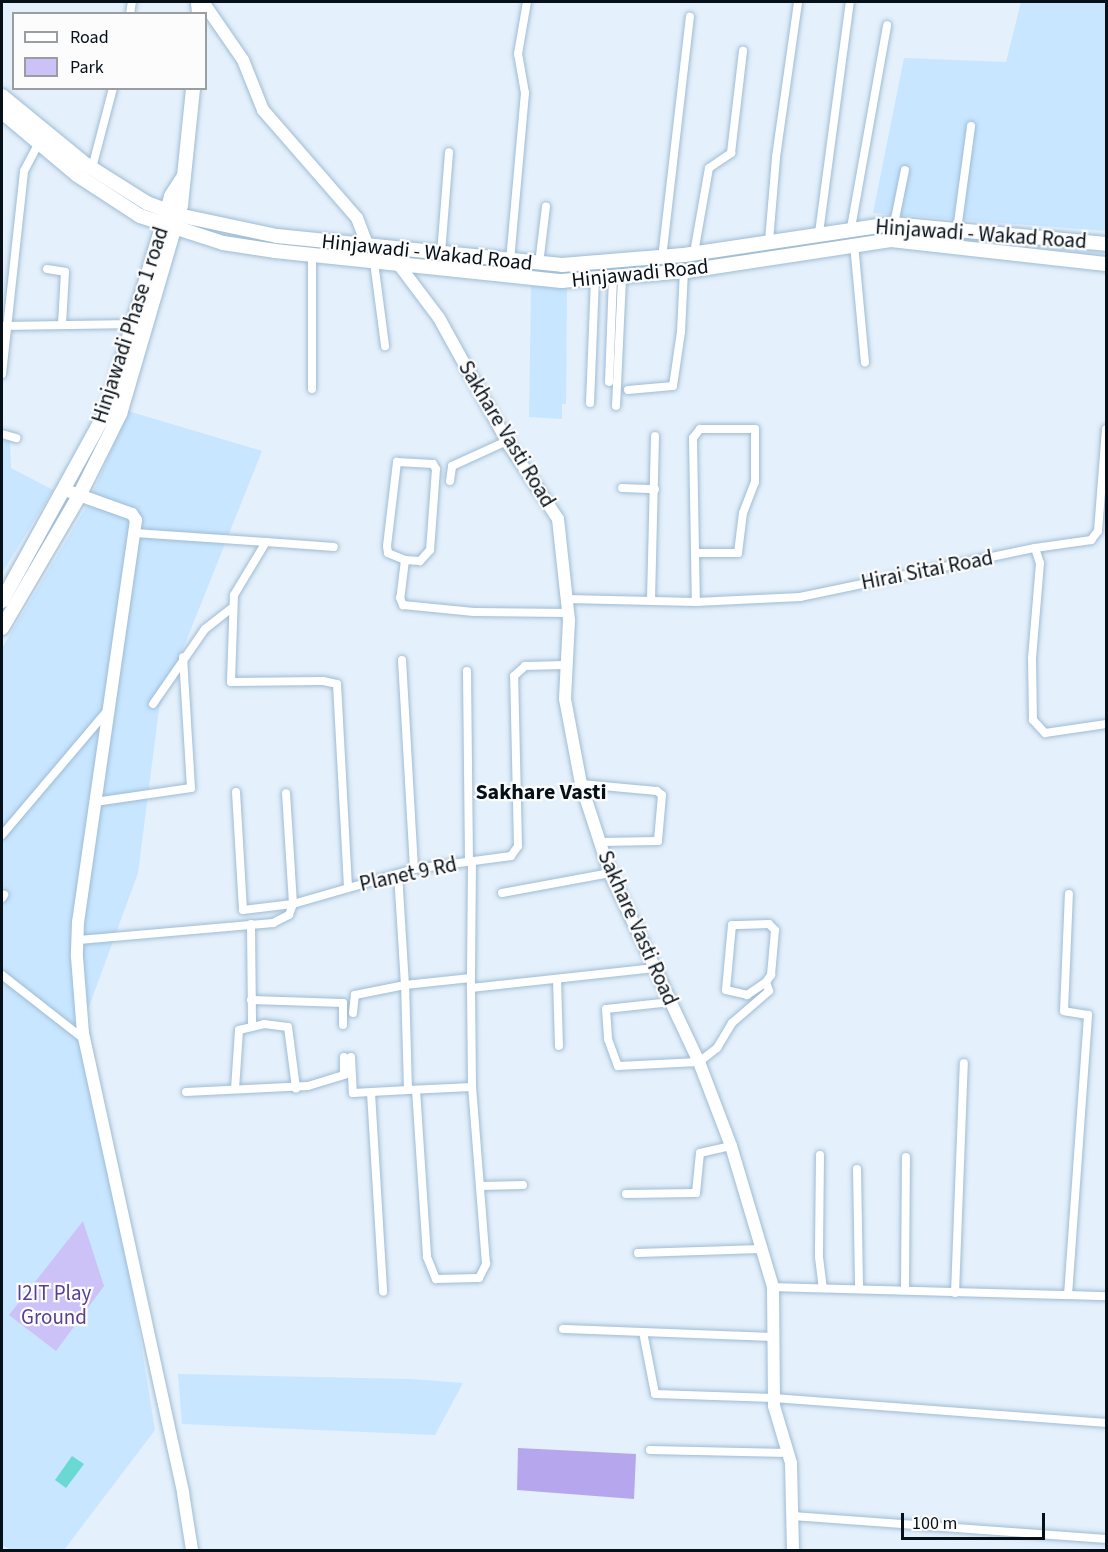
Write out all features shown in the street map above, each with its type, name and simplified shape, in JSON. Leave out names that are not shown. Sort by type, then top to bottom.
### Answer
[{"type":"main road","name":"Hinjawadi Phase 1 road","points":[[2,601],[108,408],[132,324],[168,228],[185,174],[193,90]]},
{"type":"main road","name":"Hinjawadi - Wakad Road","points":[[2,96],[92,168],[173,213],[277,236],[539,264],[585,266],[662,258],[851,228],[894,224],[1107,243]]},
{"type":"main road","name":"Hinjawadi Road","points":[[2,112],[107,195],[168,228],[223,243],[534,280],[594,280],[684,271],[854,244],[902,240],[1107,264]]},
{"type":"main road","name":"Hinjawadi Phase 1 road","points":[[2,628],[79,496],[120,414],[148,327],[168,228]]},
{"type":"street","points":[[200,2],[243,60],[263,110],[357,218],[368,246]]},
{"type":"street","points":[[510,261],[525,93],[518,54],[527,2]]},
{"type":"street","points":[[769,241],[776,157],[798,2]]},
{"type":"street","points":[[819,233],[850,2]]},
{"type":"street","points":[[662,258],[690,17]]},
{"type":"street","points":[[851,228],[887,25]]},
{"type":"street","points":[[694,253],[709,168],[731,153],[742,51]]},
{"type":"street","points":[[92,168],[112,90]]},
{"type":"street","points":[[957,230],[971,126]]},
{"type":"street","points":[[2,374],[5,325],[24,171],[39,143]]},
{"type":"street","points":[[441,254],[449,152]]},
{"type":"street","points":[[894,224],[905,170]]},
{"type":"street","points":[[539,264],[546,206]]},
{"type":"street","points":[[854,244],[865,362]]},
{"type":"street","points":[[399,265],[402,250]]},
{"type":"street","points":[[312,255],[312,388]]},
{"type":"street","points":[[374,262],[384,346]]},
{"type":"street","name":"Sakhare Vasti Road","points":[[399,265],[439,318],[507,441],[558,519],[568,613],[565,699],[581,784],[610,873],[699,1062],[730,1146],[773,1287],[774,1398],[788,1453],[793,1551]]},
{"type":"street","points":[[46,269],[66,273],[62,324]]},
{"type":"street","points":[[628,390],[673,386],[681,332],[684,271]]},
{"type":"street","points":[[609,382],[617,278]]},
{"type":"street","points":[[616,406],[617,278]]},
{"type":"street","points":[[590,403],[594,280]]},
{"type":"street","points":[[5,325],[132,324],[148,327]]},
{"type":"street","points":[[696,553],[738,553],[743,513],[755,482],[755,429],[700,429],[693,438],[696,602]]},
{"type":"street","name":"Hirai Sitai Road","points":[[567,599],[696,602],[800,597],[1035,548],[1091,540],[1098,531],[1107,429]]},
{"type":"street","points":[[2,434],[16,438]]},
{"type":"street","points":[[651,600],[655,436]]},
{"type":"street","points":[[450,481],[452,466],[507,441]]},
{"type":"street","points":[[397,462],[433,464],[436,469],[430,550],[420,561],[405,560],[388,553],[387,546],[397,462]]},
{"type":"street","points":[[622,488],[655,489]]},
{"type":"street","points":[[65,490],[132,514],[136,520],[107,711],[79,940],[84,1039],[183,1493],[192,1551]]},
{"type":"street","points":[[135,533],[334,547]]},
{"type":"street","points":[[266,543],[234,595],[231,609],[232,683],[322,681],[337,684],[348,887]]},
{"type":"street","points":[[1035,548],[1040,563],[1032,658],[1033,720],[1045,733],[1107,724]]},
{"type":"street","points":[[405,560],[400,598],[403,605],[474,612],[568,613]]},
{"type":"street","points":[[153,704],[183,657],[206,629],[231,609]]},
{"type":"street","points":[[95,802],[191,788],[183,657]]},
{"type":"street","points":[[402,660],[414,869]]},
{"type":"street","name":"Planet 9 Rd","points":[[79,940],[264,923],[284,919],[291,914],[293,904],[414,869],[511,856],[518,849],[514,676],[525,666],[566,665]]},
{"type":"street","points":[[398,874],[412,1090],[428,1257],[436,1279],[478,1278],[486,1264],[472,1087],[471,861],[466,671]]},
{"type":"street","points":[[2,835],[107,711]]},
{"type":"street","points":[[581,784],[657,791],[662,795],[658,841],[600,842]]},
{"type":"street","points":[[236,792],[243,910],[293,904],[286,793]]},
{"type":"street","points":[[502,893],[610,873]]},
{"type":"street","points":[[1068,1295],[1088,1015],[1064,1011],[1069,894]]},
{"type":"street","points":[[264,923],[266,909]]},
{"type":"street","points":[[251,924],[252,1025]]},
{"type":"street","points":[[769,924],[775,930],[771,975],[766,982],[747,994],[726,990],[732,925],[769,924]]},
{"type":"street","points":[[471,988],[655,968]]},
{"type":"street","points":[[2,975],[84,1039]]},
{"type":"street","points":[[353,1013],[355,996],[405,984],[471,978]]},
{"type":"street","points":[[557,979],[559,1046]]},
{"type":"street","points":[[671,1002],[606,1009],[615,1062],[622,1067],[699,1062],[717,1048],[732,1023],[769,991],[766,982]]},
{"type":"street","points":[[251,1000],[344,1003],[343,1025]]},
{"type":"street","points":[[235,1089],[239,1030],[252,1025],[288,1027],[296,1088]]},
{"type":"street","points":[[186,1092],[296,1088],[344,1075],[347,1057],[353,1093],[472,1087]]},
{"type":"street","points":[[955,1293],[964,1063]]},
{"type":"street","points":[[371,1093],[382,1292]]},
{"type":"street","points":[[626,1194],[696,1192],[700,1153],[730,1146]]},
{"type":"street","points":[[820,1155],[819,1257],[823,1288]]},
{"type":"street","points":[[905,1290],[906,1157]]},
{"type":"street","points":[[857,1169],[859,1289]]},
{"type":"street","points":[[480,1185],[523,1185]]},
{"type":"street","points":[[638,1253],[761,1249]]},
{"type":"street","points":[[773,1287],[1107,1296]]},
{"type":"street","points":[[563,1329],[775,1337]]},
{"type":"street","points":[[643,1332],[655,1394],[774,1398],[1107,1423]]},
{"type":"street","points":[[650,1450],[788,1453]]},
{"type":"street","points":[[793,1516],[1107,1539]]},
{"type":"shaded area","points":[[1021,2],[1106,2],[1106,231],[873,213],[904,58],[1006,62]]},
{"type":"shaded area","points":[[531,286],[567,288],[566,404],[562,404],[562,419],[529,417]]},
{"type":"shaded area","points":[[128,411],[262,451],[159,709],[138,873],[87,1012],[155,1430],[64,1550],[10,1550],[2,1545],[2,648],[89,502]]},
{"type":"shaded area","points":[[2,440],[10,441],[11,468],[53,490],[2,573]]},
{"type":"shaded area","points":[[178,1374],[411,1379],[463,1383],[435,1435],[182,1424]]},
{"type":"shaded area","points":[[518,1448],[636,1454],[634,1499],[517,1490]]},
{"type":"shaded area","points":[[72,1456],[84,1464],[66,1488],[55,1480]]},
{"type":"green space","name":"I2IT Play Ground","points":[[83,1221],[104,1286],[56,1351],[9,1315]]},
{"type":"district","name":"Sakhare Vasti","points":[[541,793]]}]
